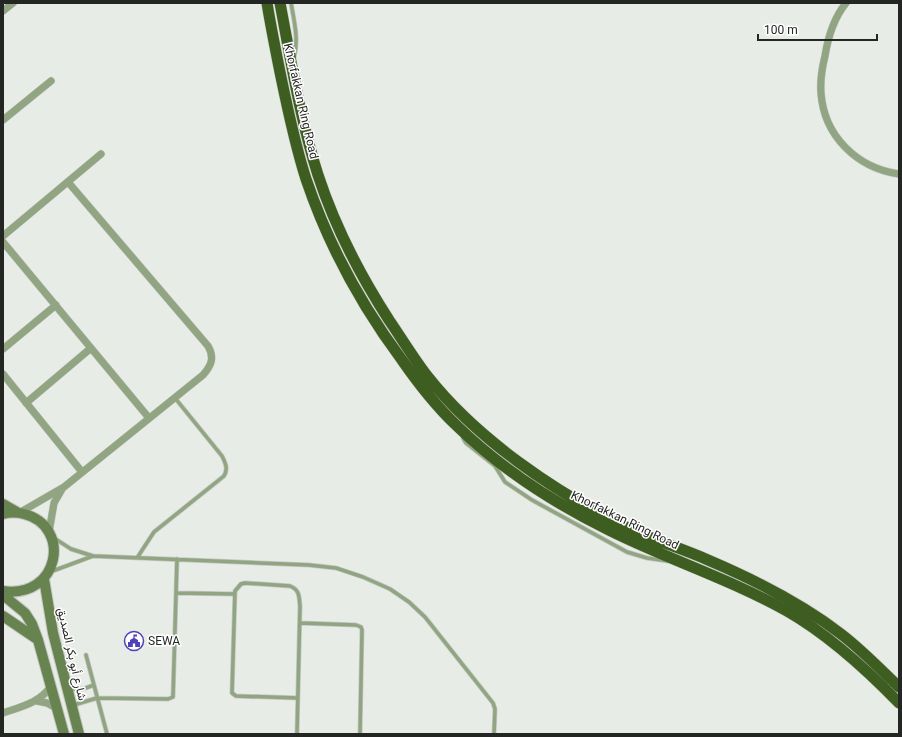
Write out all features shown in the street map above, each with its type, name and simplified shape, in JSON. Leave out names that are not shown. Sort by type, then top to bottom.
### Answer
[{"type":"highway","name":"Khorfakkan Ring Road","points":[[267,3],[286,108],[295,143],[313,200],[331,242],[362,300],[385,337],[416,380],[436,404],[458,427],[504,465],[554,499],[606,528],[677,561],[702,570],[788,612],[844,651],[899,703]]},
{"type":"highway","name":"Khorfakkan Ring Road","points":[[280,3],[297,94],[312,158],[326,198],[342,236],[357,267],[383,311],[428,377],[449,401],[507,454],[582,504],[627,527],[707,559],[770,589],[806,610],[841,634],[867,656],[899,687]]},
{"type":"main road","points":[[3,504],[36,519],[43,525],[49,534],[53,545],[54,554],[52,563],[46,575],[35,586],[25,591],[13,593],[3,591]]},
{"type":"main road","points":[[3,514],[18,512]]},
{"type":"main road","name":"شارع أبو بكر الصديق","points":[[46,575],[50,622],[79,734]]},
{"type":"main road","points":[[3,595],[25,613],[32,624],[38,640],[64,734]]},
{"type":"main road","points":[[3,616],[30,633],[38,640]]},
{"type":"street","points":[[3,11],[13,3]]},
{"type":"street","points":[[846,3],[833,24],[827,42],[821,80],[821,93],[824,110],[836,136],[842,145],[867,164],[887,172],[899,174]]},
{"type":"street","points":[[3,120],[51,81]]},
{"type":"street","points":[[3,236],[101,154]]},
{"type":"street","points":[[49,534],[54,503],[64,487],[175,398],[207,370],[212,359],[210,350],[68,182]]},
{"type":"street","points":[[3,242],[149,418]]},
{"type":"street","points":[[3,349],[56,305]]},
{"type":"street","points":[[26,403],[91,348]]},
{"type":"street","points":[[3,374],[82,472]]},
{"type":"street","points":[[18,512],[64,487]]},
{"type":"street","points":[[3,713],[37,701],[45,695],[51,686]]},
{"type":"street","points":[[37,701],[47,703],[56,708]]},
{"type":"lane","points":[[291,3],[296,41],[295,52],[291,64]]},
{"type":"lane","points":[[137,558],[154,532],[224,476],[227,471],[226,464],[222,456],[175,398]]},
{"type":"lane","points":[[49,534],[71,549],[93,556],[309,565],[336,568],[363,577],[390,589],[409,602],[425,617],[495,706],[494,734]]},
{"type":"lane","points":[[46,575],[93,556]]},
{"type":"lane","points":[[73,711],[72,709],[77,704],[97,698],[168,699],[173,697],[177,559]]},
{"type":"lane","points":[[297,734],[298,698],[300,623],[299,594],[290,586],[245,583],[237,587],[235,594],[232,693],[236,696],[298,698]]},
{"type":"lane","points":[[176,593],[235,594]]},
{"type":"lane","points":[[300,623],[356,625],[361,627],[360,734]]},
{"type":"lane","points":[[86,655],[107,734]]},
{"type":"lane","points":[[66,685],[68,689],[72,690],[83,689],[94,685]]},
{"type":"place","name":"SEWA","points":[[134,641]]}]
